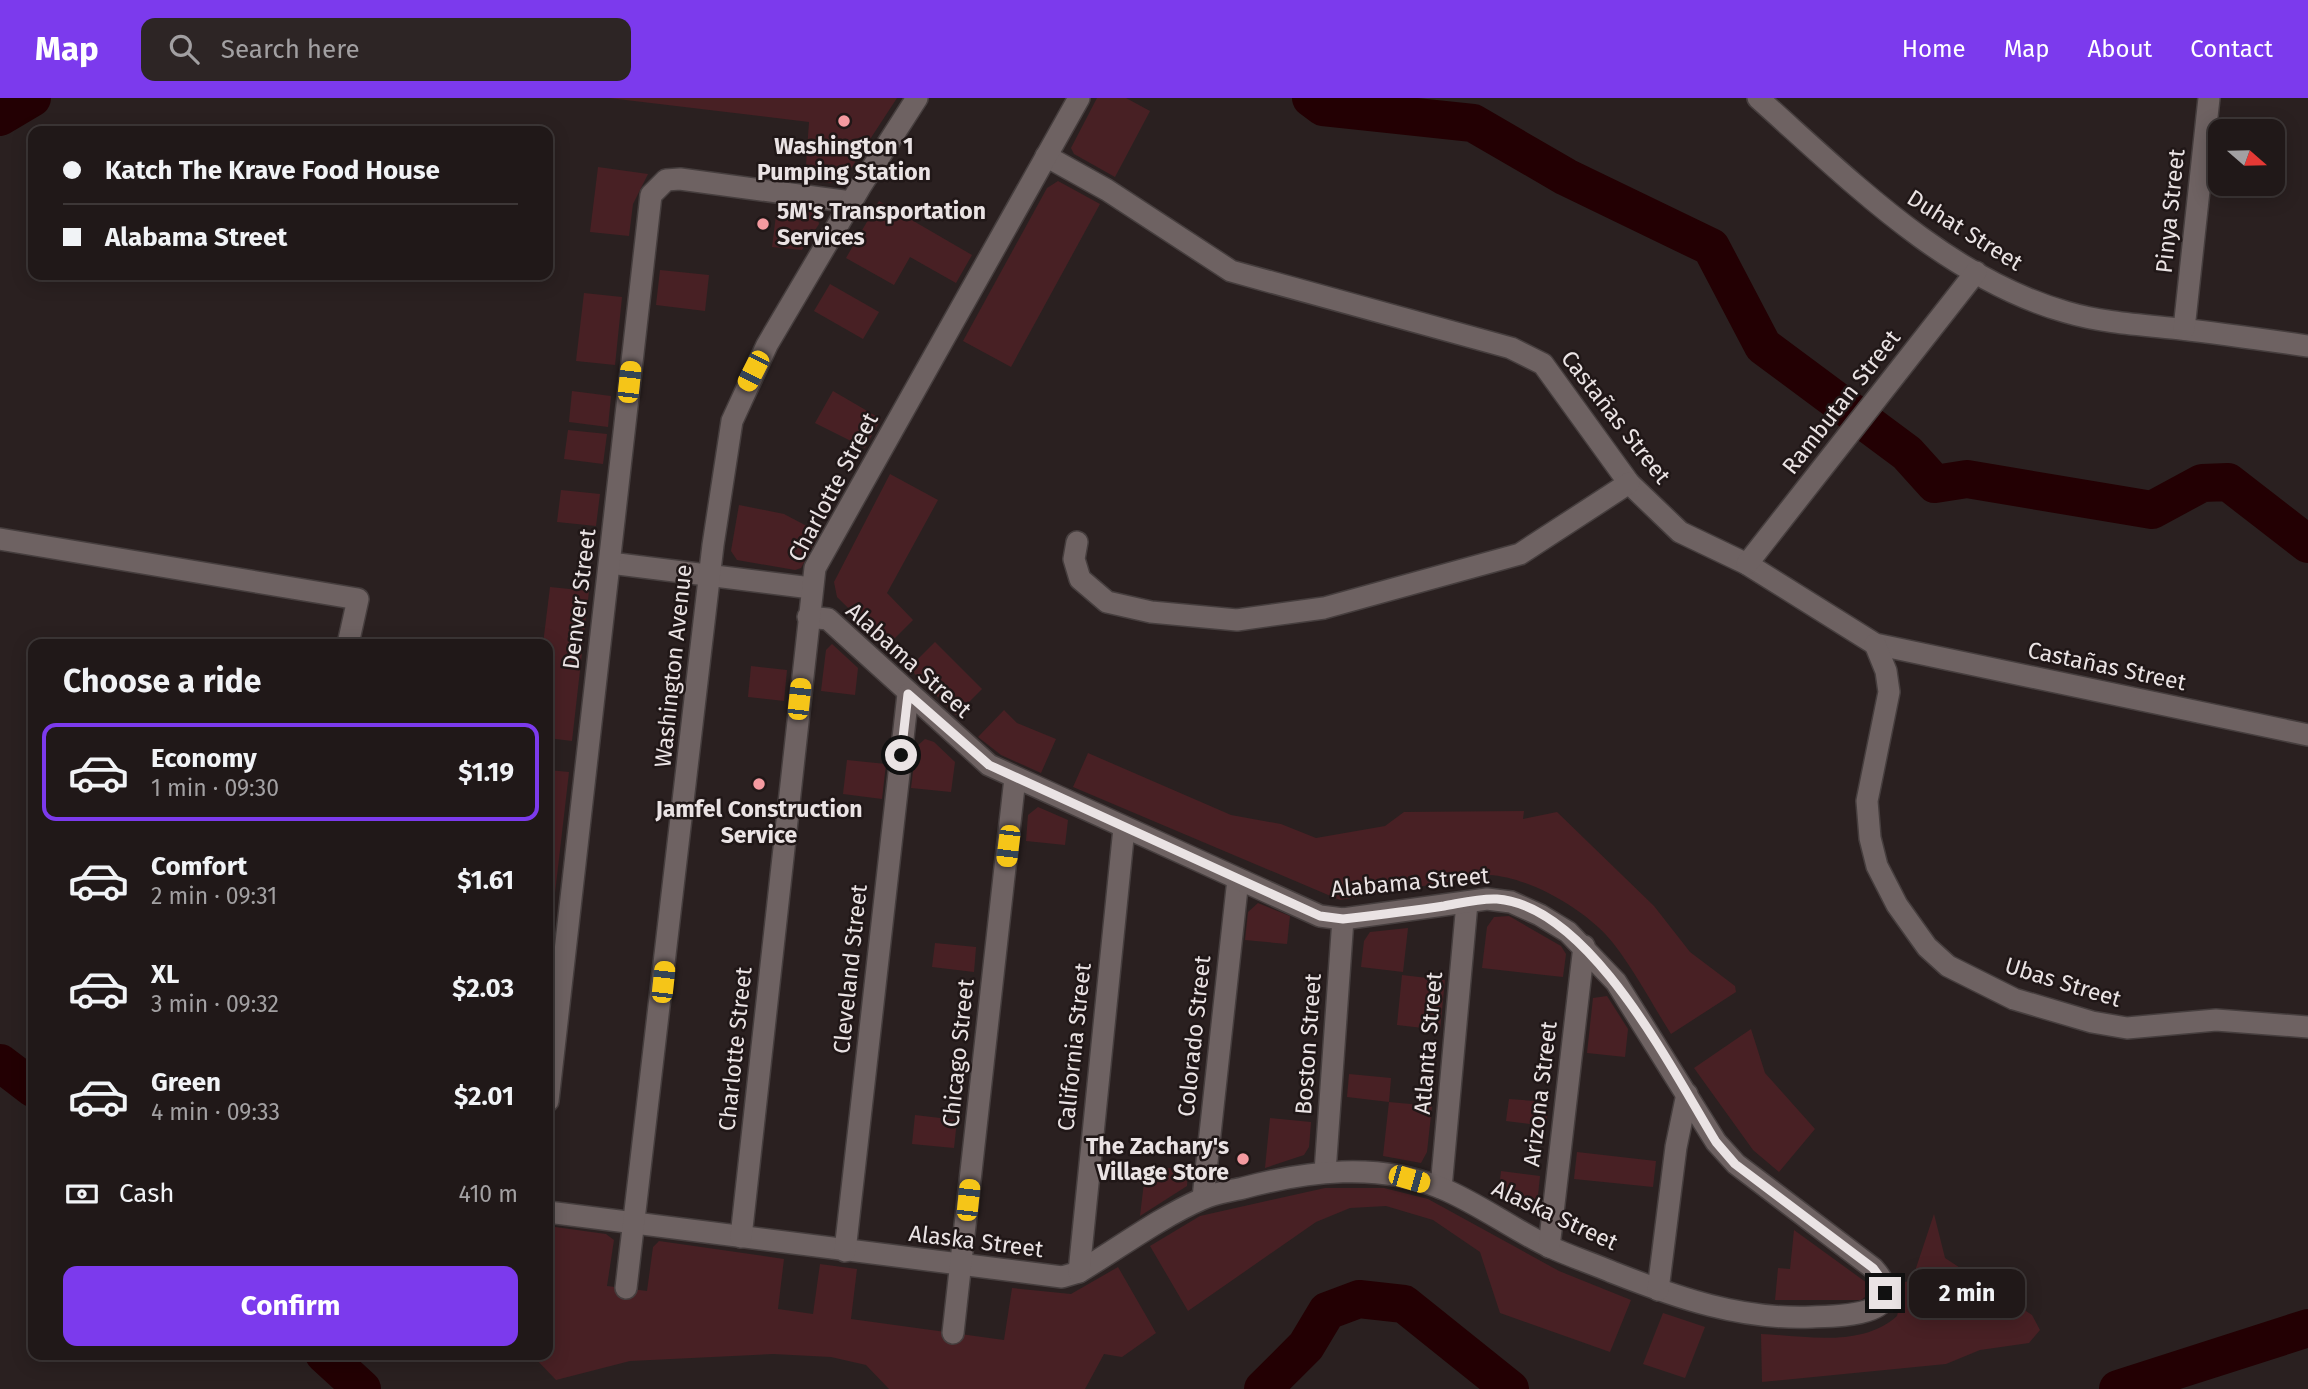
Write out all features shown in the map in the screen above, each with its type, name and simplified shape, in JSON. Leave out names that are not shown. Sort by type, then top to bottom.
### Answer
[{"type":"street","name":"Washington Avenue","points":[[626,1288],[727,443],[737,406],[760,358],[851,202],[917,98]]},
{"type":"street","name":"Charlotte Street","points":[[741,1237],[815,568],[1079,98]]},
{"type":"street","name":"Duhat Street","points":[[1758,98],[1886,212],[1976,272],[2066,312],[2120,323],[2308,346]]},
{"type":"street","name":"Pinya Street","points":[[2184,329],[2209,98]]},
{"type":"street","name":"Castañas Street","points":[[1046,156],[1107,190],[1231,271],[1511,348],[1543,364],[1629,483],[1680,533],[1748,564],[1875,644],[2308,735]]},
{"type":"street","name":"Denver Street","points":[[553,1058],[648,208],[656,187],[666,180],[680,179],[851,202]]},
{"type":"street","name":"Rambutan Street","points":[[1748,564],[1976,272]]},
{"type":"street","points":[[1077,542],[1074,559],[1080,579],[1107,602],[1151,612],[1237,620],[1324,608],[1520,554],[1629,483]]},
{"type":"street","points":[[0,539],[358,599],[349,639]]},
{"type":"street","points":[[610,563],[811,588]]},
{"type":"street","name":"Alabama Street","points":[[808,617],[828,619],[972,752],[1015,778],[1320,916],[1343,919],[1487,899],[1511,902],[1540,915],[1584,946],[1616,982],[1716,1142],[1735,1164],[1873,1268],[1884,1283],[1885,1293]]},
{"type":"street","name":"Ubas Street","points":[[1875,644],[1889,692],[1867,801],[1870,838],[1877,866],[1897,905],[1927,947],[1948,966],[1994,990],[2092,1022],[2127,1028],[2216,1020],[2308,1027]]},
{"type":"street","name":"Cleveland Street","points":[[845,1251],[908,694]]},
{"type":"street","name":"Chicago Street","points":[[953,1333],[1015,778]]},
{"type":"street","name":"California Street","points":[[1079,1272],[1124,828]]},
{"type":"street","name":"Colorado Street","points":[[1203,1198],[1238,879]]},
{"type":"street","name":"Atlanta Street","points":[[1441,1188],[1467,903]]},
{"type":"street","name":"Boston Street","points":[[1325,1172],[1343,919]]},
{"type":"street","name":"Arizona Street","points":[[1549,1247],[1584,946]]},
{"type":"street","points":[[1658,1290],[1676,1147],[1687,1094]]},
{"type":"street","name":"Alaska Street","points":[[553,1213],[1062,1277],[1079,1272],[1203,1198],[1265,1182],[1325,1172],[1393,1175],[1441,1188],[1549,1247],[1658,1290],[1754,1316],[1796,1318],[1866,1314],[1875,1309],[1885,1293]]},
{"type":"shaded area","points":[[609,98],[897,98],[846,176],[831,183],[805,179],[809,122]]},
{"type":"shaded area","points":[[1097,98],[1126,98],[1150,111],[1115,177],[1074,154],[1071,148]]},
{"type":"shaded area","points":[[598,167],[648,174],[633,204],[629,236],[590,232]]},
{"type":"shaded area","points":[[1058,181],[1100,204],[1011,367],[963,341],[1047,188]]},
{"type":"shaded area","points":[[879,201],[972,255],[956,283],[910,257],[894,285],[846,258]]},
{"type":"shaded area","points":[[777,207],[810,211],[817,215],[819,224],[802,250],[772,247]]},
{"type":"shaded area","points":[[660,270],[709,275],[705,311],[656,305]]},
{"type":"shaded area","points":[[830,284],[879,312],[863,339],[814,311]]},
{"type":"shaded area","points":[[584,293],[622,297],[615,365],[576,361]]},
{"type":"shaded area","points":[[572,391],[611,396],[608,427],[569,422]]},
{"type":"shaded area","points":[[833,391],[881,419],[865,448],[815,423]]},
{"type":"shaded area","points":[[568,430],[607,434],[603,464],[564,459]]},
{"type":"shaded area","points":[[890,474],[938,500],[887,593],[913,620],[887,646],[837,597],[834,582]]},
{"type":"shaded area","points":[[561,490],[600,494],[596,526],[557,522]]},
{"type":"shaded area","points":[[739,505],[784,514],[820,533],[801,568],[795,570],[737,560],[731,551]]},
{"type":"shaded area","points":[[550,587],[589,591],[572,741],[553,739],[553,639],[544,639]]},
{"type":"shaded area","points":[[935,642],[982,689],[956,715],[909,668]]},
{"type":"shaded area","points":[[832,644],[858,668],[855,695],[821,691],[826,650]]},
{"type":"shaded area","points":[[751,666],[787,670],[784,701],[748,697]]},
{"type":"shaded area","points":[[1004,710],[1017,723],[1056,739],[1041,773],[1001,755],[978,737]]},
{"type":"shaded area","points":[[925,739],[934,742],[955,762],[951,792],[911,788],[916,747]]},
{"type":"shaded area","points":[[1088,753],[1231,815],[1281,824],[1316,838],[1385,826],[1404,812],[1524,811],[1523,819],[1557,812],[1654,906],[1690,952],[1735,986],[1736,992],[1671,1034],[1613,943],[1589,919],[1540,889],[1505,877],[1489,875],[1340,900],[1073,787]]},
{"type":"shaded area","points":[[847,760],[886,764],[882,799],[843,794]]},
{"type":"shaded area","points":[[553,770],[569,772],[553,893]]},
{"type":"shaded area","points":[[1038,807],[1068,820],[1065,845],[1026,841],[1028,815]]},
{"type":"shaded area","points":[[1258,903],[1290,916],[1287,944],[1245,940],[1248,912]]},
{"type":"shaded area","points":[[1509,916],[1561,946],[1566,954],[1563,977],[1482,968],[1487,927],[1494,917]]},
{"type":"shaded area","points":[[1408,928],[1403,972],[1361,967],[1364,941],[1370,932]]},
{"type":"shaded area","points":[[935,943],[976,947],[974,972],[932,967]]},
{"type":"shaded area","points":[[1402,975],[1445,980],[1440,1030],[1397,1025]]},
{"type":"shaded area","points":[[1607,996],[1628,1029],[1625,1057],[1587,1053],[1593,998]]},
{"type":"shaded area","points":[[1751,1029],[1765,1073],[1815,1129],[1779,1172],[1753,1150],[1694,1068]]},
{"type":"shaded area","points":[[1349,1074],[1391,1078],[1389,1102],[1347,1097]]},
{"type":"shaded area","points":[[1509,1099],[1549,1102],[1546,1126],[1506,1121]]},
{"type":"shaded area","points":[[1389,1102],[1432,1106],[1427,1152],[1421,1163],[1383,1156]]},
{"type":"shaded area","points":[[915,1115],[957,1120],[954,1148],[912,1144]]},
{"type":"shaded area","points":[[1270,1118],[1311,1122],[1309,1147],[1304,1155],[1265,1168]]},
{"type":"shaded area","points":[[1577,1152],[1656,1161],[1653,1187],[1574,1179]]},
{"type":"shaded area","points":[[1146,1166],[1188,1170],[1187,1186],[1140,1216]]},
{"type":"shaded area","points":[[1501,1171],[1540,1176],[1537,1205],[1527,1211],[1498,1198]]},
{"type":"shaded area","points":[[1325,1188],[1384,1188],[1428,1199],[1559,1271],[1631,1300],[1610,1352],[1500,1313],[1480,1252],[1433,1220],[1386,1206],[1350,1208],[1316,1222],[1188,1311],[1150,1246],[1200,1216]]},
{"type":"shaded area","points":[[1934,1214],[1945,1258],[2032,1315],[2040,1330],[2029,1343],[1980,1350],[1946,1364],[1762,1382],[1761,1334],[1814,1338],[1850,1336],[1867,1333],[1897,1316],[1905,1282],[1912,1280]]},
{"type":"shaded area","points":[[553,1227],[606,1234],[614,1240],[607,1286],[647,1291],[653,1247],[659,1241],[784,1259],[778,1309],[813,1314],[820,1264],[857,1269],[851,1319],[1004,1340],[1012,1288],[1071,1294],[1118,1267],[1156,1333],[1122,1357],[1104,1354],[1085,1389],[889,1389],[866,1365],[831,1357],[773,1354],[630,1361],[556,1380],[537,1360],[553,1360]]},
{"type":"shaded area","points":[[1794,1230],[1867,1283],[1865,1297],[1861,1300],[1775,1300],[1778,1268],[1790,1269]]},
{"type":"shaded area","points":[[1663,1313],[1705,1327],[1685,1378],[1643,1364]]},
{"type":"waterway","points":[[0,117],[32,98]]},
{"type":"waterway","points":[[1311,98],[1323,107],[1473,123],[1566,177],[1711,247],[1763,346],[1907,453],[1935,484],[1967,479],[2152,510],[2202,483],[2228,482],[2308,544]]},
{"type":"waterway","points":[[0,1063],[28,1084]]},
{"type":"waterway","points":[[1263,1389],[1306,1346],[1327,1311],[1359,1299],[1404,1304],[1510,1389]]},
{"type":"waterway","points":[[2118,1389],[2308,1328]]},
{"type":"waterway","points":[[331,1360],[362,1389]]},
{"type":"place","name":"Washington 1 Pumping Station","points":[[844,121]]},
{"type":"place","name":"5M's Transportation Services","points":[[763,224]]},
{"type":"place","name":"Jamfel Construction Service","points":[[759,784]]},
{"type":"place","name":"The Zachary's Village Store","points":[[1243,1159]]},
{"type":"route","points":[[901,755],[908,694],[989,765],[1320,916],[1343,919],[1487,899],[1511,902],[1540,915],[1568,932],[1584,946],[1616,982],[1716,1142],[1735,1164],[1873,1268],[1884,1283],[1885,1293]]}]
